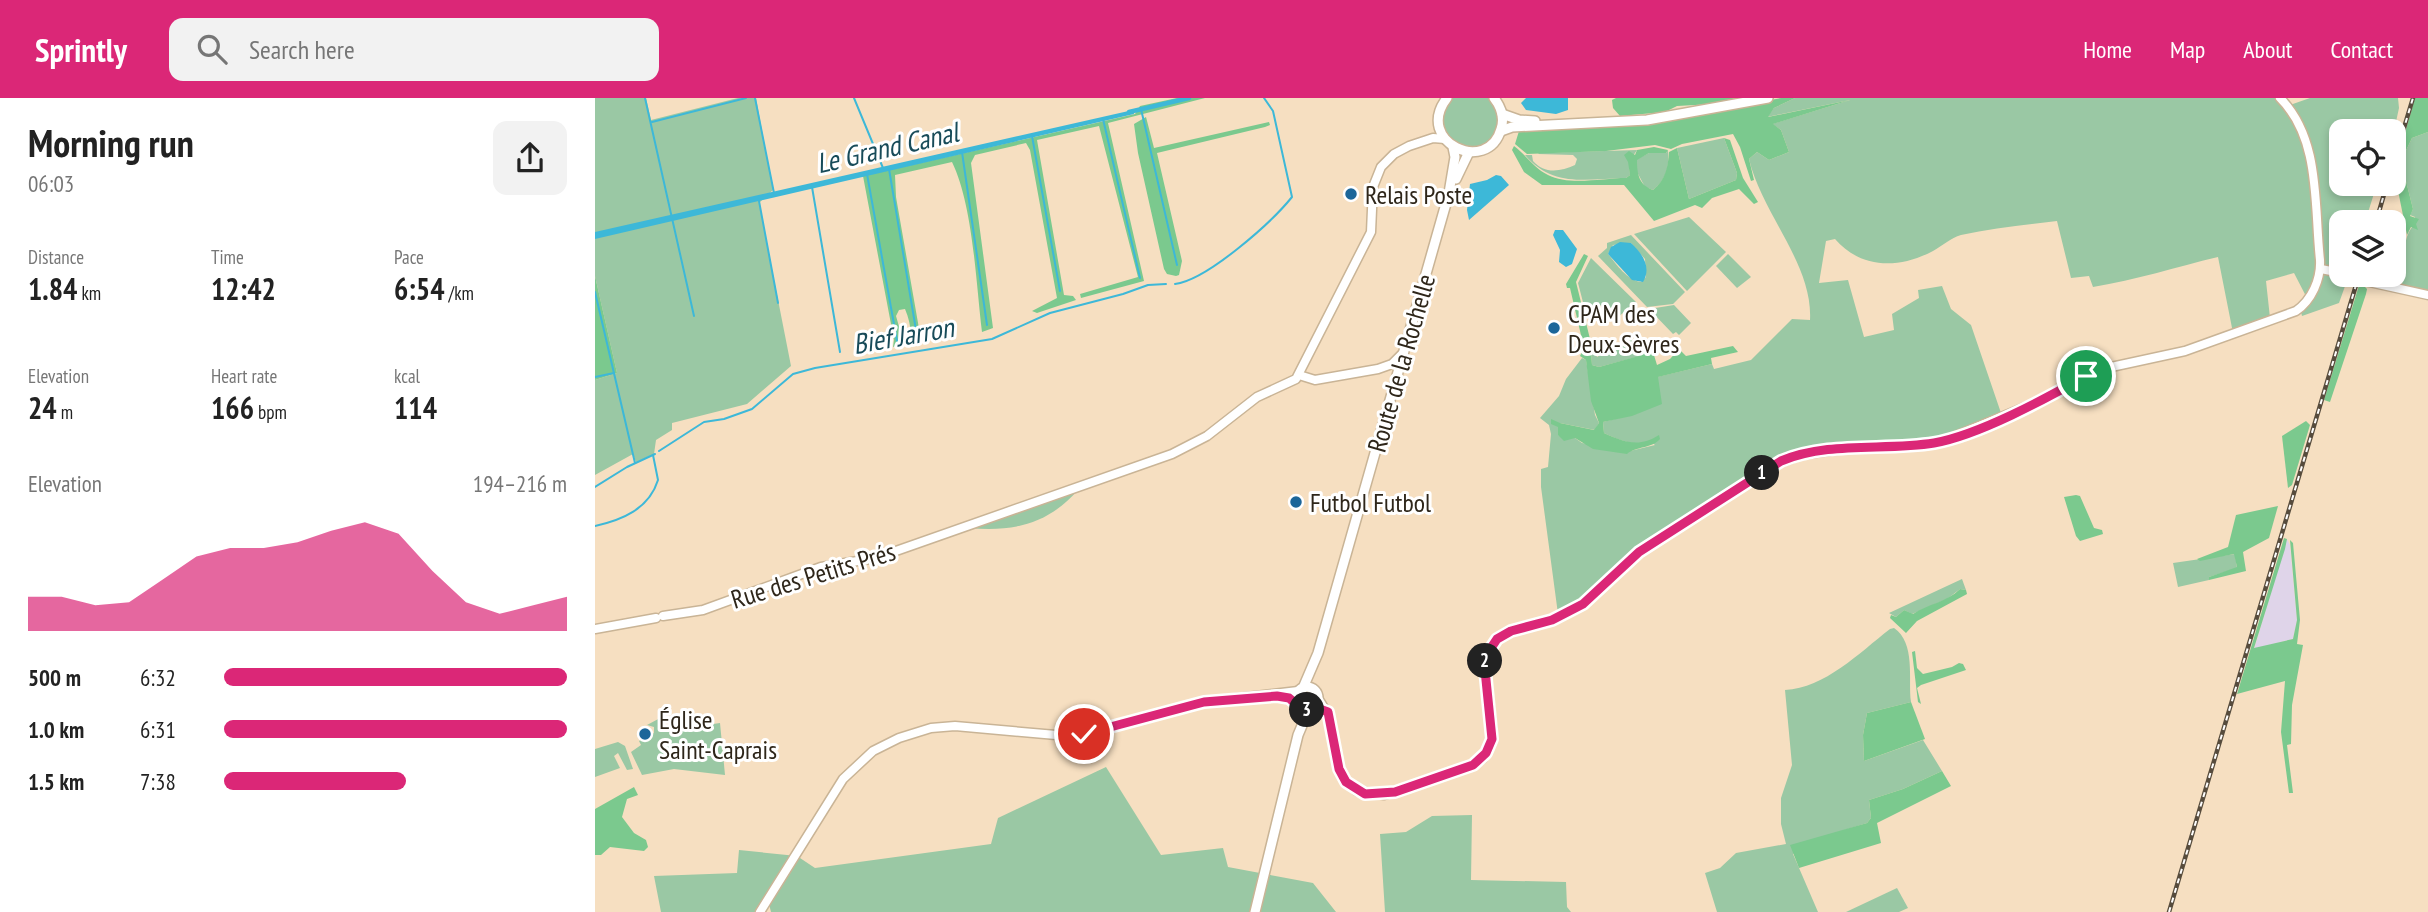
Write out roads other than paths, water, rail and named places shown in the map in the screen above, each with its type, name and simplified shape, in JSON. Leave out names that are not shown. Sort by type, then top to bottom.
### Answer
[{"type":"main road","points":[[1447,98],[1439,114],[1439,126],[1445,139],[1453,146],[1469,152],[1488,146],[1501,131],[1512,127],[1647,120],[1768,98]]},
{"type":"main road","points":[[1494,98],[1502,114],[1501,131]]},
{"type":"main road","points":[[1502,114],[1519,120],[1553,122],[1619,120],[1691,111],[1755,98]]},
{"type":"main road","name":"Route de la Rochelle","points":[[1450,193],[1455,157],[1453,146]]},
{"type":"main road","name":"Route de la Rochelle","points":[[1308,702],[1318,653],[1403,352],[1450,193],[1469,152]]},
{"type":"main road","name":"Route de la Rochelle","points":[[1308,702],[1300,690],[1318,653]]},
{"type":"main road","points":[[1255,912],[1308,702],[1300,690]]},
{"type":"street","points":[[1277,696],[1308,702],[1328,712],[1339,769],[1346,782],[1357,791],[1384,795],[1469,767],[1483,758],[1491,743],[1492,727],[1485,663],[1491,646],[1501,636],[1516,629],[1552,620],[1583,604],[1639,552],[1781,461],[1833,450],[1913,446],[1943,441],[2040,401],[2102,369],[2185,351],[2288,315],[2307,301],[2321,269],[2308,144],[2297,117],[2280,98]]},
{"type":"street","points":[[1424,141],[1439,126]]},
{"type":"street","points":[[1403,352],[1388,366],[1311,381],[1299,375],[1371,232],[1373,187],[1378,172],[1394,154],[1424,141],[1445,139]]},
{"type":"street","points":[[2321,269],[2329,271]]},
{"type":"street","points":[[2392,287],[2428,295]]},
{"type":"street","name":"Rue des Petits Prés","points":[[595,629],[703,610],[821,567],[876,558],[1182,450],[1207,436],[1249,402],[1289,384],[1299,375]]},
{"type":"street","points":[[761,912],[837,787],[860,762],[886,743],[914,732],[955,726],[1056,735],[1084,734],[1204,702],[1277,696],[1300,690]]},
{"type":"water","points":[[1526,98],[1568,98],[1568,110],[1556,114],[1526,110],[1521,103]]},
{"type":"water","points":[[1133,110],[1134,114],[595,239],[595,232]]},
{"type":"water","points":[[1496,175],[1501,176],[1509,185],[1469,220],[1467,210],[1470,184]]},
{"type":"water","points":[[1555,230],[1563,230],[1577,249],[1572,264],[1566,267],[1559,262],[1560,250],[1553,235]]},
{"type":"water","points":[[1620,242],[1631,243],[1642,256],[1646,266],[1643,282],[1632,280],[1608,254],[1611,247]]},
{"type":"waterway","points":[[645,98],[694,316]]},
{"type":"waterway","points":[[652,122],[746,98]]},
{"type":"waterway","points":[[755,98],[774,193]]},
{"type":"waterway","points":[[854,98],[883,168]]},
{"type":"waterway","name":"Le Grand Canal","points":[[1129,112],[1189,98]]},
{"type":"waterway","name":"Bief Jarron","points":[[1175,284],[1221,262],[1254,235],[1292,197],[1273,111],[1264,98]]},
{"type":"waterway","points":[[1141,109],[1177,265]]},
{"type":"waterway","points":[[1103,119],[1140,278]]},
{"type":"waterway","points":[[1032,136],[1060,291]]},
{"type":"waterway","points":[[962,152],[987,325]]},
{"type":"waterway","points":[[889,169],[917,336]]},
{"type":"waterway","points":[[867,174],[897,341]]},
{"type":"waterway","points":[[812,187],[840,352]]},
{"type":"waterway","points":[[759,201],[778,303]]},
{"type":"waterway","name":"Bief Jarron","points":[[659,451],[704,422],[724,419],[752,409],[793,374],[992,339],[1050,313],[1148,285],[1166,284]]},
{"type":"waterway","points":[[595,292],[635,463]]},
{"type":"waterway","points":[[595,377],[614,373]]},
{"type":"waterway","name":"Bief Jarron","points":[[595,487],[627,467],[655,454]]},
{"type":"waterway","points":[[595,526],[633,512],[648,499],[658,480],[653,455]]},
{"type":"railway","points":[[2406,121],[2413,98]]},
{"type":"railway","points":[[2379,210],[2384,196]]},
{"type":"railway","points":[[2169,912],[2355,287]]},
{"type":"place","name":"Relais Poste","points":[[1351,194]]},
{"type":"place","name":"CPAM des Deux-Sèvres","points":[[1554,328]]},
{"type":"place","name":"Futbol Futbol","points":[[1296,502]]},
{"type":"place","name":"Église Saint-Caprais","points":[[645,734]]}]
